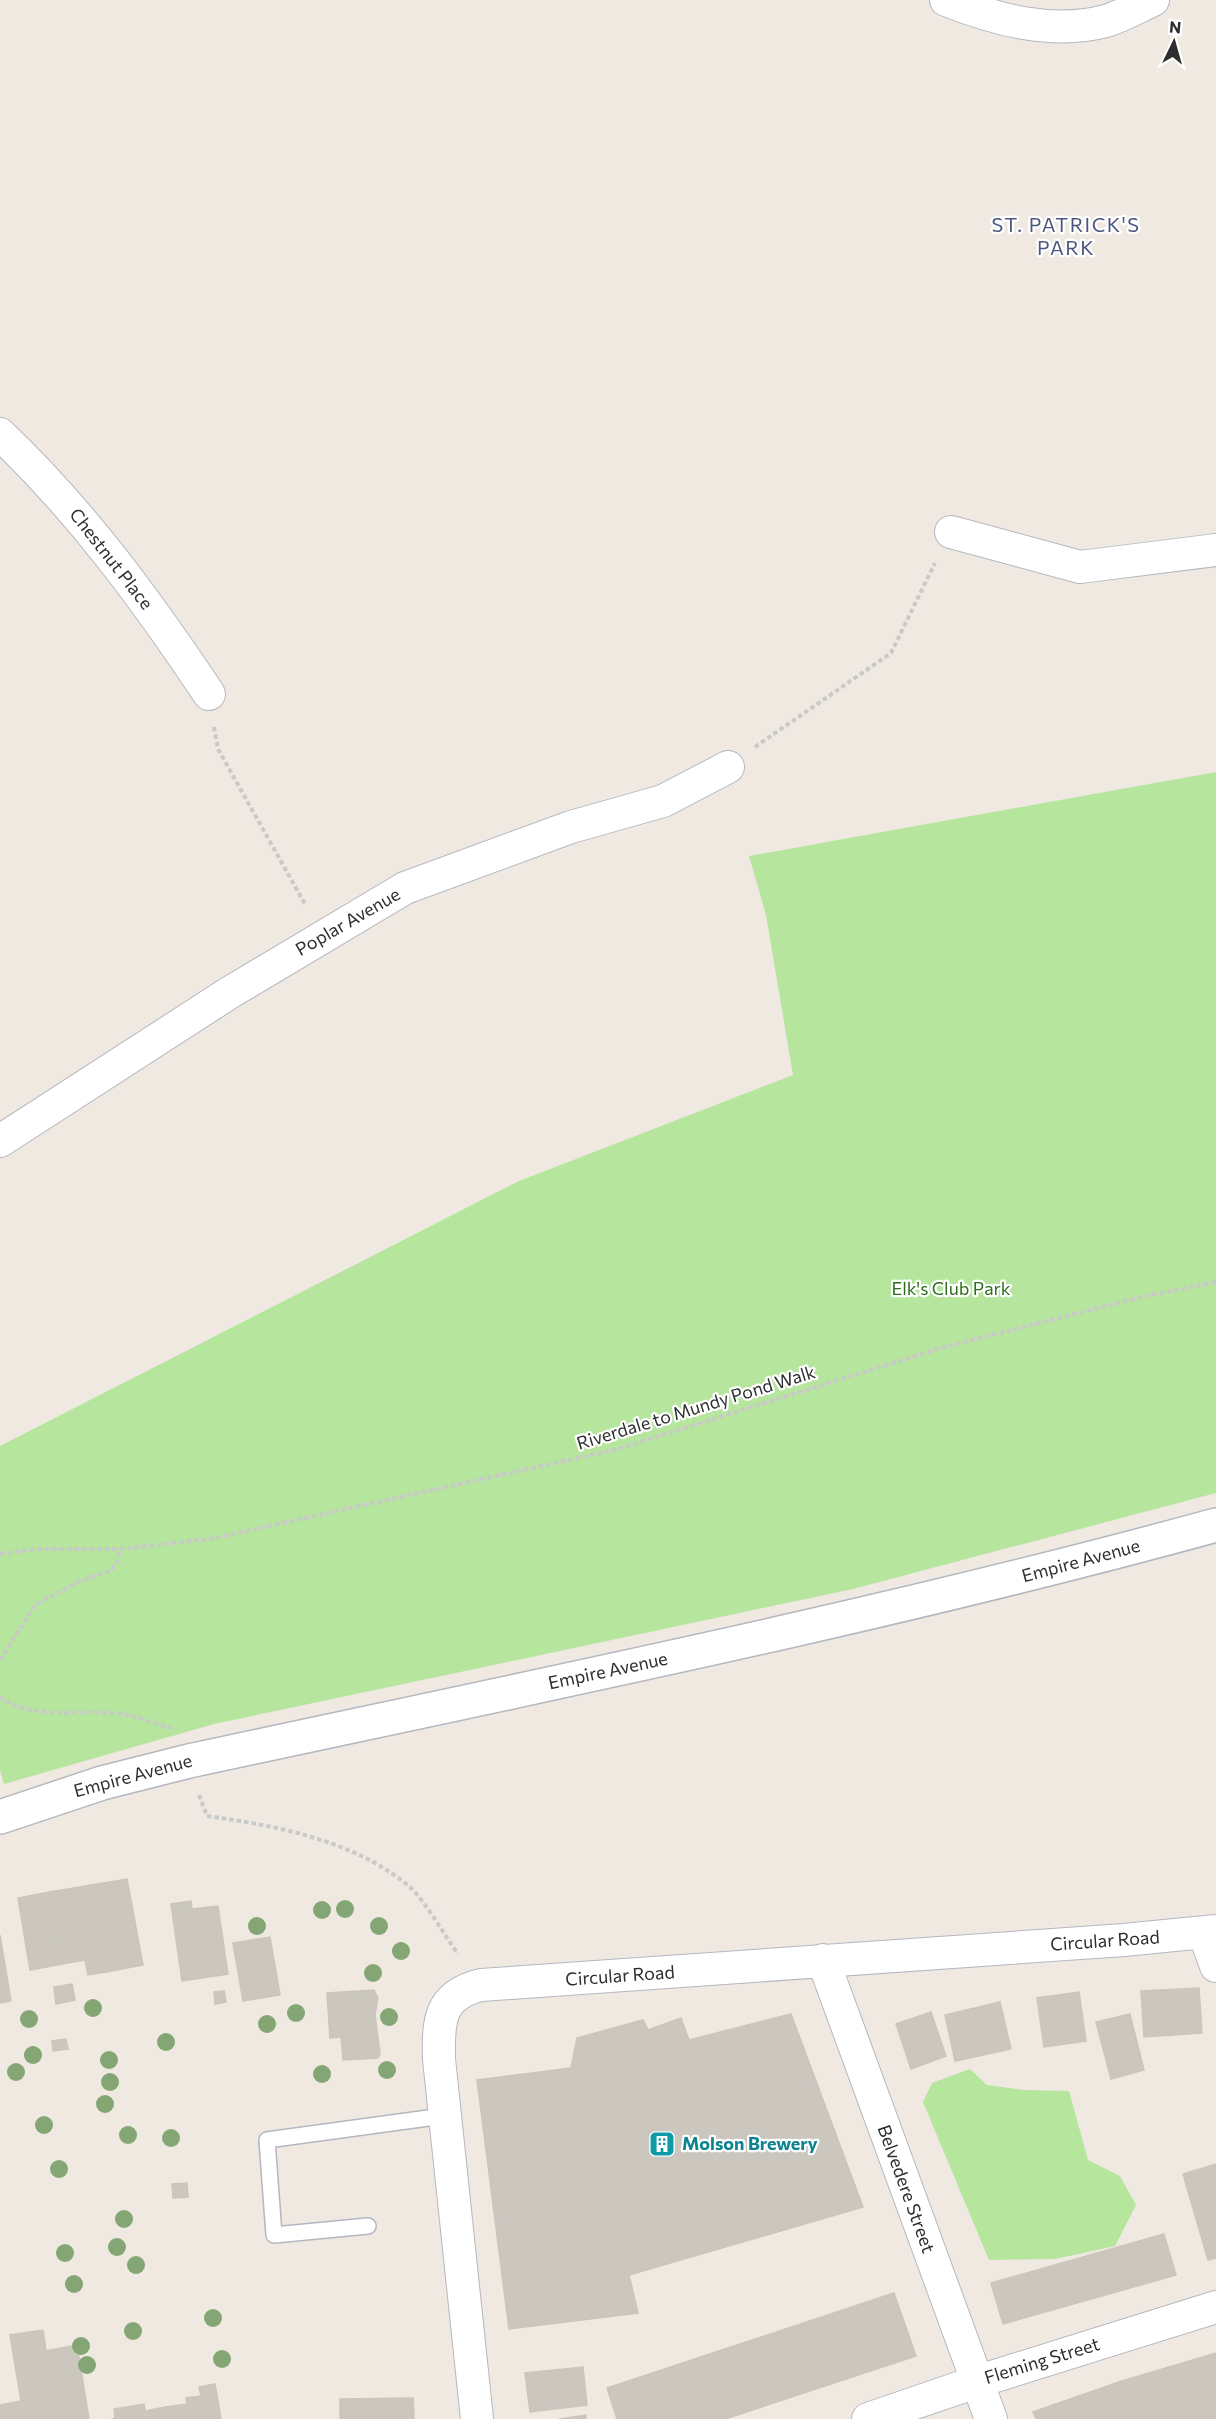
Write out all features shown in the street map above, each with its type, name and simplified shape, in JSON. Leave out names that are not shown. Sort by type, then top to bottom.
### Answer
[{"type":"street","points":[[946,0],[985,15],[1054,28],[1107,20],[1153,0]]},
{"type":"street","name":"Chestnut Place","points":[[0,434],[90,528],[169,633],[209,694]]},
{"type":"street","points":[[951,532],[1080,567],[1216,550]]},
{"type":"street","name":"Poplar Avenue","points":[[0,1142],[229,993],[405,888],[571,827],[663,801],[728,767]]},
{"type":"street","name":"Empire Avenue","points":[[0,1817],[102,1783],[189,1761],[814,1627],[1216,1525]]},
{"type":"street","points":[[1210,1932],[1216,1966]]},
{"type":"street","name":"Circular Road","points":[[477,2419],[443,2116],[439,2059],[440,2020],[447,2004],[457,1994],[481,1985],[1210,1932]]},
{"type":"street","name":"Belvedere Street","points":[[823,1960],[991,2419]]},
{"type":"street","name":"Fleming Street","points":[[868,2419],[976,2382],[1216,2307]]},
{"type":"lane","points":[[368,2226],[274,2235],[267,2140],[443,2116]]},
{"type":"path","points":[[728,767],[891,653],[951,532]]},
{"type":"path","points":[[209,694],[218,749],[312,916]]},
{"type":"path","name":"Riverdale to Mundy Pond Walk","points":[[0,1554],[38,1549],[120,1549],[210,1539],[614,1450],[941,1348],[1141,1297],[1216,1282]]},
{"type":"path","points":[[0,1660],[35,1605],[80,1581],[110,1571],[117,1563],[120,1549]]},
{"type":"path","points":[[0,1697],[11,1705],[36,1710],[122,1714],[176,1729]]},
{"type":"path","points":[[196,1790],[207,1816],[275,1826],[357,1854],[388,1873],[411,1888],[458,1954]]},
{"type":"green space","name":"Elk's Club Park","points":[[1216,772],[1216,1493],[853,1589],[214,1724],[4,1784],[0,1771],[0,1446],[519,1181],[793,1075],[766,915],[749,856]]},
{"type":"green space","points":[[970,2069],[987,2085],[1024,2090],[1069,2091],[1088,2160],[1120,2176],[1136,2205],[1115,2246],[1055,2259],[989,2260],[923,2102],[932,2083]]},
{"type":"building","points":[[127,1879],[143,1965],[106,1972],[91,1885]]},
{"type":"building","points":[[91,1885],[106,1972],[88,1975],[85,1960],[68,1963],[55,1891]]},
{"type":"building","points":[[55,1891],[68,1963],[30,1970],[18,1898]]},
{"type":"building","points":[[191,1901],[192,1909],[218,1906],[228,1974],[182,1981],[171,1904]]},
{"type":"building","points":[[0,1935],[11,2001],[0,2003]]},
{"type":"building","points":[[270,1937],[280,1995],[243,2001],[233,1943]]},
{"type":"building","points":[[72,1984],[75,2000],[56,2004],[54,1987]]},
{"type":"building","points":[[1199,1988],[1202,2033],[1144,2037],[1141,1991]]},
{"type":"building","points":[[374,1990],[378,1998],[375,2014],[380,2054],[378,2058],[343,2060],[341,2037],[330,2038],[327,1993]]},
{"type":"building","points":[[224,1991],[226,2002],[215,2004],[214,1992]]},
{"type":"building","points":[[1079,1992],[1086,2041],[1044,2047],[1037,1998]]},
{"type":"building","points":[[1000,2002],[1011,2049],[955,2061],[945,2015]]},
{"type":"building","points":[[931,2012],[946,2056],[911,2069],[896,2024]]},
{"type":"building","name":"Molson Brewery","points":[[791,2014],[863,2207],[629,2275],[638,2313],[509,2329],[477,2080],[571,2068],[577,2038],[643,2020],[648,2030],[681,2018],[689,2040]]},
{"type":"building","points":[[1130,2014],[1144,2070],[1111,2079],[1096,2022]]},
{"type":"building","points":[[66,2039],[68,2049],[53,2051],[52,2041]]},
{"type":"building","points":[[1216,2164],[1216,2258],[1208,2260],[1183,2174]]},
{"type":"building","points":[[187,2183],[188,2197],[173,2198],[172,2184]]},
{"type":"building","points":[[1164,2234],[1176,2275],[1003,2324],[991,2283]]},
{"type":"building","points":[[894,2293],[916,2356],[725,2419],[617,2419],[607,2388]]},
{"type":"building","points":[[43,2330],[46,2351],[77,2345],[89,2419],[0,2419],[0,2405],[21,2401],[10,2335]]},
{"type":"building","points":[[1216,2353],[1216,2419],[1137,2419],[1122,2381]]},
{"type":"building","points":[[583,2367],[587,2405],[530,2412],[525,2373]]},
{"type":"building","points":[[1122,2381],[1137,2419],[1036,2419],[1033,2412]]},
{"type":"building","points":[[215,2384],[221,2419],[168,2419],[166,2407],[187,2404],[186,2398],[201,2396],[199,2387]]},
{"type":"building","points":[[413,2398],[414,2419],[340,2419],[340,2399]]},
{"type":"building","points":[[144,2404],[145,2411],[166,2407],[168,2419],[112,2419],[115,2418],[114,2409]]},
{"type":"building","points":[[586,2415],[586,2419],[559,2419]]},
{"type":"place","name":"Molson Brewery","points":[[662,2144]]},
{"type":"district","name":"ST. PATRICK'S PARK","points":[[1066,236]]}]
